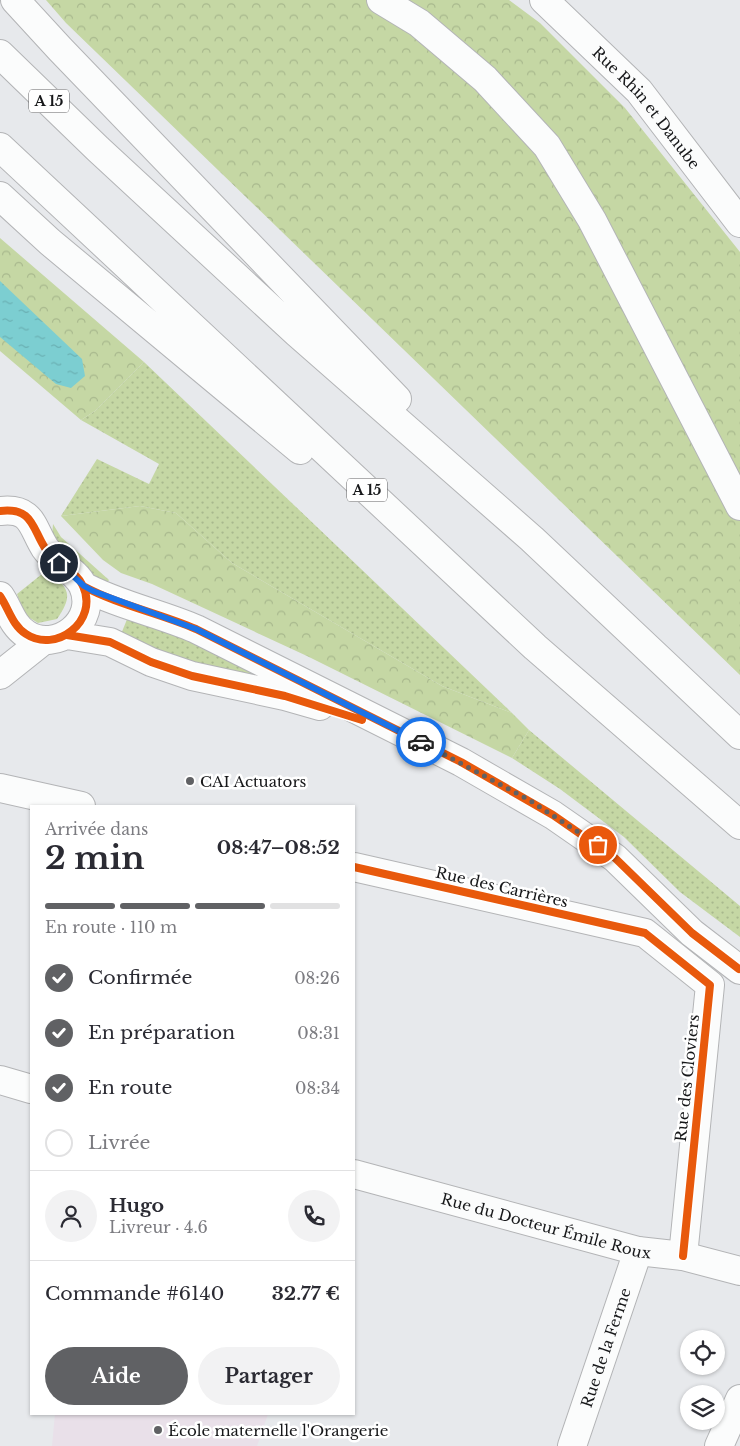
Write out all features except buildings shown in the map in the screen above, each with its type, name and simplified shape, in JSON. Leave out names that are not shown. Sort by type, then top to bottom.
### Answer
[{"type":"main road","points":[[15,0],[60,50],[532,539]]},
{"type":"main road","points":[[381,0],[419,24],[485,79],[547,146],[592,220],[740,506]]},
{"type":"main road","name":"Rue Rhin et Danube","points":[[544,0],[639,91],[740,223]]},
{"type":"main road","name":"A 15","points":[[0,54],[98,149],[297,333],[532,539],[740,735]]},
{"type":"main road","name":"A 15","points":[[0,147],[535,647],[740,826]]},
{"type":"main road","points":[[0,196],[58,248],[535,647]]},
{"type":"main road","points":[[1,510],[25,515],[30,519],[52,557],[84,586],[112,599],[162,614],[196,629],[425,744],[529,800],[598,845],[631,871],[692,933],[740,970]]},
{"type":"main road","points":[[0,676],[78,625],[86,596],[84,586]]},
{"type":"main road","points":[[0,596],[19,629],[34,638],[110,642],[169,669],[304,701],[425,744]]},
{"type":"main road","points":[[0,788],[76,805]]},
{"type":"main road","name":"Rue des Carrières","points":[[355,868],[645,933]]},
{"type":"main road","name":"Rue des Cloviers","points":[[645,933],[710,985],[683,1256]]},
{"type":"main road","points":[[0,1080],[30,1089]]},
{"type":"main road","name":"Rue du Docteur Émile Roux","points":[[355,1174],[638,1251],[683,1256],[740,1271]]},
{"type":"main road","name":"Rue de la Ferme","points":[[572,1446],[638,1251]]},
{"type":"main road","points":[[719,1446],[740,1399]]},
{"type":"shaded area","name":"École maternelle l'Orangerie","points":[[55,1415],[268,1415],[257,1446],[52,1446]]},
{"type":"green space","points":[[46,0],[509,0],[540,23],[625,108],[740,252],[740,675],[66,23]]},
{"type":"green space","points":[[0,238],[144,362],[95,411],[81,420],[0,351]]},
{"type":"green space","points":[[144,362],[512,713],[442,686],[232,563],[176,513],[140,506],[61,516],[97,459],[149,484],[159,464],[81,420],[95,411]]},
{"type":"green space","points":[[140,506],[176,513],[232,563],[442,686],[512,713],[529,730],[512,758],[307,656],[152,584],[121,573],[103,560],[61,516]]},
{"type":"green space","points":[[53,524],[61,537],[109,580],[106,585],[61,548],[52,536]]},
{"type":"green space","points":[[47,570],[60,582],[67,592],[66,603],[57,619],[38,623],[25,615],[17,594]]},
{"type":"green space","points":[[130,612],[304,691],[206,674],[119,639]]},
{"type":"green space","points":[[529,730],[740,906],[740,937],[680,892],[624,837],[560,789],[512,758]]},
{"type":"water","points":[[0,281],[82,359],[85,376],[71,388],[56,384],[0,337]]},
{"type":"cycle path","points":[[0,511],[19,512],[30,520],[49,553],[80,580],[86,599],[85,611],[80,622],[72,631],[50,640],[38,639],[26,634],[17,626],[0,596]]},
{"type":"cycle path","points":[[83,586],[96,593],[196,629],[461,762],[553,815],[615,858],[692,933],[739,969]]},
{"type":"cycle path","points":[[67,635],[110,642],[151,662],[192,676],[285,696],[362,720]]},
{"type":"cycle path","points":[[355,867],[645,933],[710,985],[683,1256]]},
{"type":"way so far","points":[[421,742],[493,779],[575,828],[598,845]]},
{"type":"place","name":"CAI Actuators","points":[[190,781]]},
{"type":"place","name":"École maternelle l'Orangerie","points":[[158,1430]]},
{"type":"route","points":[[59,563],[84,586],[93,591],[112,599],[162,614],[196,629],[421,742]]}]
